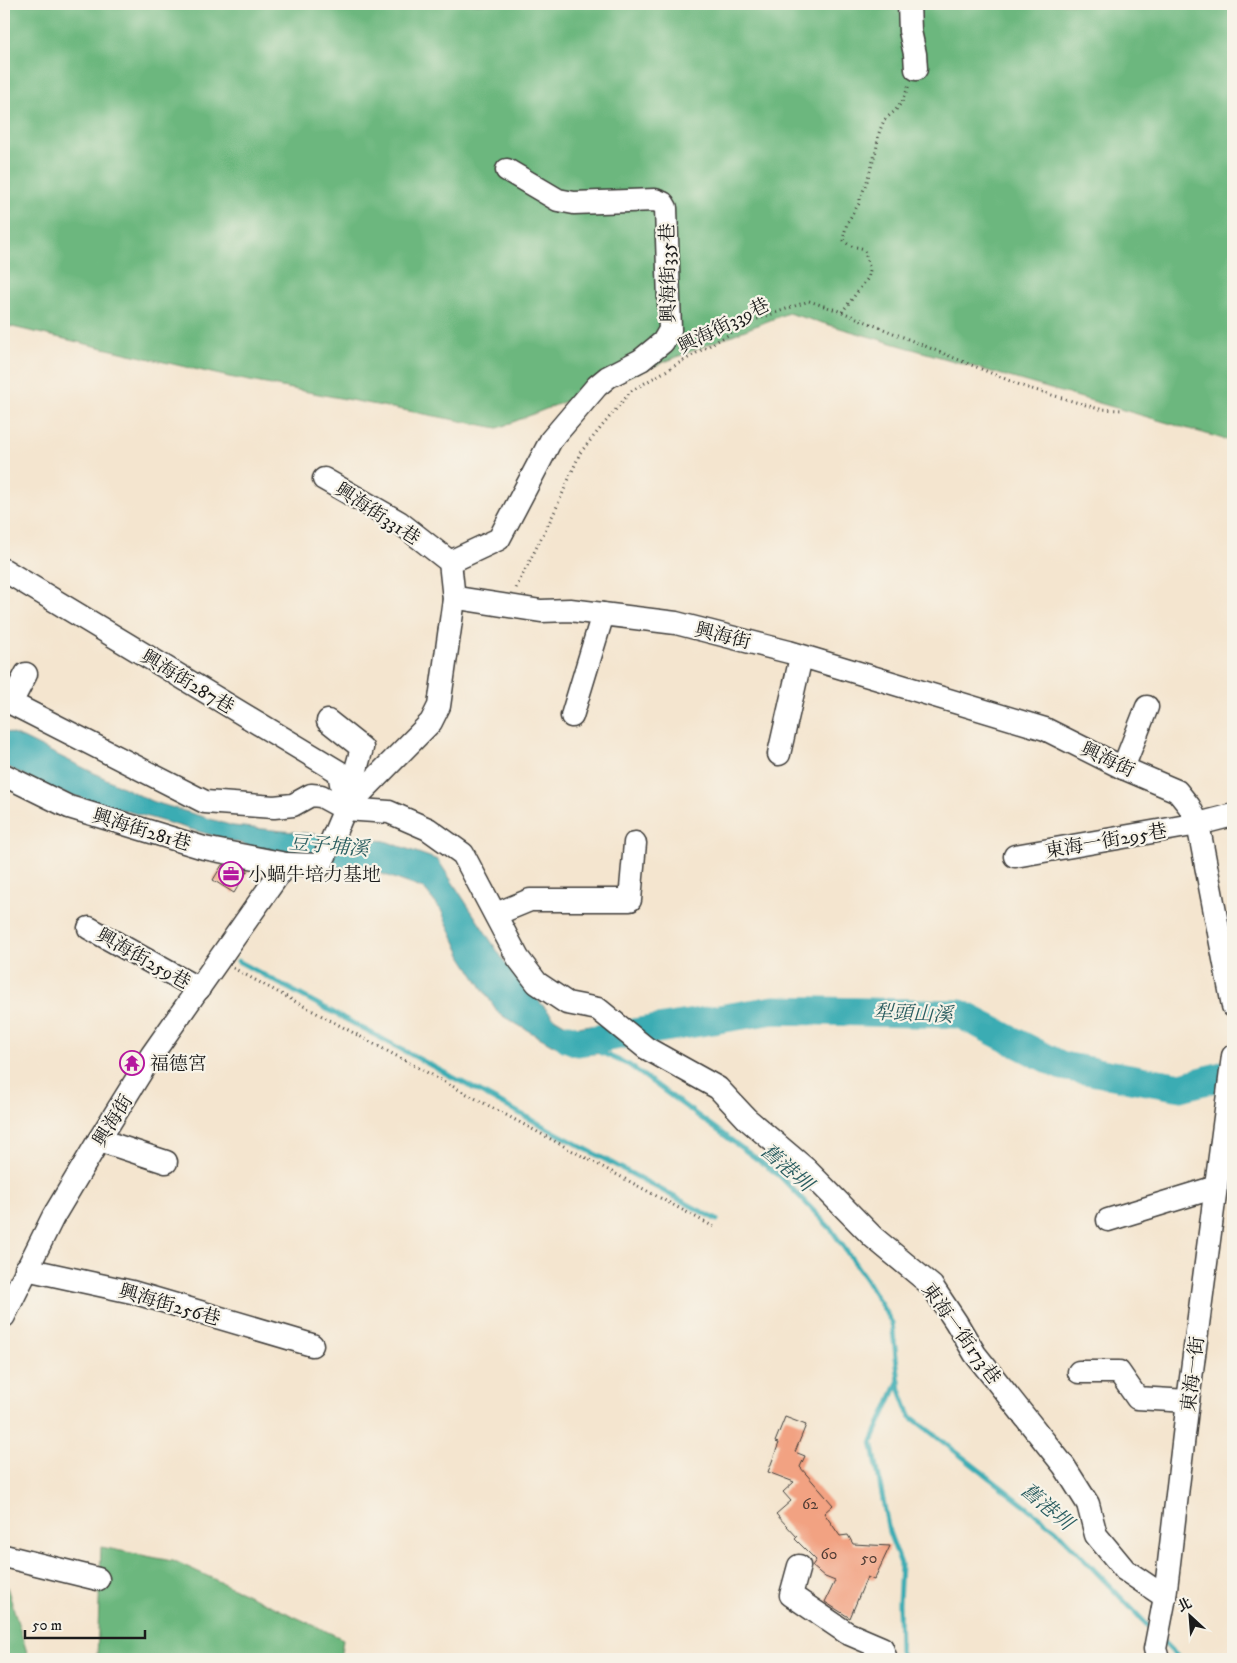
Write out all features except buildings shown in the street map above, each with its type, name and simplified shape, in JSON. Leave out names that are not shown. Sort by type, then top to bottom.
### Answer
[{"type":"street","points":[[909,4],[910,31],[916,69]]},
{"type":"street","name":"興海街335巷","points":[[450,562],[499,539],[551,440],[597,386],[608,377],[640,360],[662,342],[670,330],[666,208],[663,202],[655,200],[574,203],[558,200],[507,170]]},
{"type":"street","name":"興海街331巷","points":[[324,478],[399,522],[450,562]]},
{"type":"street","points":[[345,810],[431,722],[439,706],[454,599],[450,562]]},
{"type":"street","name":"興海街287巷","points":[[4,570],[339,772],[345,810]]},
{"type":"street","name":"興海街","points":[[454,599],[542,611],[570,610],[676,623],[789,652],[1045,729],[1123,768],[1177,791],[1189,806],[1198,824]]},
{"type":"street","points":[[572,716],[604,614]]},
{"type":"street","points":[[779,754],[801,657]]},
{"type":"street","points":[[26,674],[11,703],[205,802],[274,807],[293,805],[311,796],[321,796],[345,810],[389,812],[428,829],[463,854],[496,914],[530,900],[630,900],[635,842]]},
{"type":"street","points":[[1123,768],[1146,707]]},
{"type":"street","points":[[286,864],[321,865],[345,810],[362,748],[328,721]]},
{"type":"street","name":"興海街281巷","points":[[4,775],[69,807],[204,848],[286,864]]},
{"type":"street","points":[[1233,816],[1198,824],[1233,1006]]},
{"type":"street","name":"東海一街295巷","points":[[1015,856],[1198,824]]},
{"type":"street","name":"興海街","points":[[6,1305],[53,1216],[151,1056],[286,864]]},
{"type":"street","name":"東海一街173巷","points":[[496,914],[518,958],[537,983],[567,1003],[598,1009],[646,1048],[718,1088],[747,1119],[806,1169],[873,1237],[932,1286],[975,1354],[1064,1466],[1088,1504],[1096,1535],[1125,1570],[1164,1600]]},
{"type":"street","name":"興海街259巷","points":[[89,928],[199,989]]},
{"type":"street","name":"東海一街","points":[[1158,1659],[1155,1649],[1164,1600],[1233,1056]]},
{"type":"street","points":[[99,1140],[166,1162]]},
{"type":"street","points":[[1108,1220],[1216,1187]]},
{"type":"street","name":"興海街256巷","points":[[26,1269],[132,1292],[312,1345]]},
{"type":"street","points":[[1079,1372],[1119,1372],[1137,1398],[1188,1401]]},
{"type":"street","points":[[4,1556],[98,1579]]},
{"type":"street","points":[[799,1566],[792,1595],[847,1633],[882,1648],[886,1659]]},
{"type":"path","points":[[88,4],[93,4]]},
{"type":"path","points":[[842,312],[868,278],[870,270],[864,250],[846,244],[843,239],[846,225],[860,202],[884,120],[902,102],[916,69]]},
{"type":"path","name":"興海街339巷","points":[[507,606],[555,511],[580,453],[631,391],[752,322],[809,301],[842,312],[1025,387],[1099,409],[1123,410]]},
{"type":"path","points":[[220,960],[716,1228]]},
{"type":"green space","points":[[4,4],[1233,4],[1233,445],[1227,440],[788,313],[498,428],[229,377],[4,325]]},
{"type":"green space","points":[[101,1547],[177,1562],[343,1639],[340,1659],[97,1659]]},
{"type":"green space","points":[[4,1577],[29,1659],[4,1659]]},
{"type":"water","name":"豆子埔溪","points":[[4,731],[23,738],[151,801],[233,826],[385,841],[438,860],[506,964],[554,1018],[571,1028],[591,1025],[609,1042],[607,1053],[575,1055],[553,1045],[499,1014],[462,957],[441,910],[424,889],[374,871],[313,864],[53,790],[4,765]]},
{"type":"waterway","points":[[238,961],[717,1220]]},
{"type":"waterway","name":"犁頭山溪","points":[[568,1038],[578,1042],[774,1010],[960,1014],[1062,1066],[1181,1087],[1233,1073]]},
{"type":"waterway","name":"舊港圳","points":[[600,1052],[629,1065],[780,1176],[831,1229],[865,1278],[892,1323],[900,1390],[910,1416],[1056,1530],[1152,1630]]},
{"type":"waterway","name":"舊港圳","points":[[899,1380],[872,1441],[889,1532],[901,1564],[899,1603],[900,1652],[904,1659]]},
{"type":"waterway","name":"舊港圳","points":[[1163,1642],[1180,1659]]},
{"type":"place","name":"小蝸牛培力基地","points":[[231,874]]},
{"type":"place","name":"福德宮","points":[[132,1063]]}]
